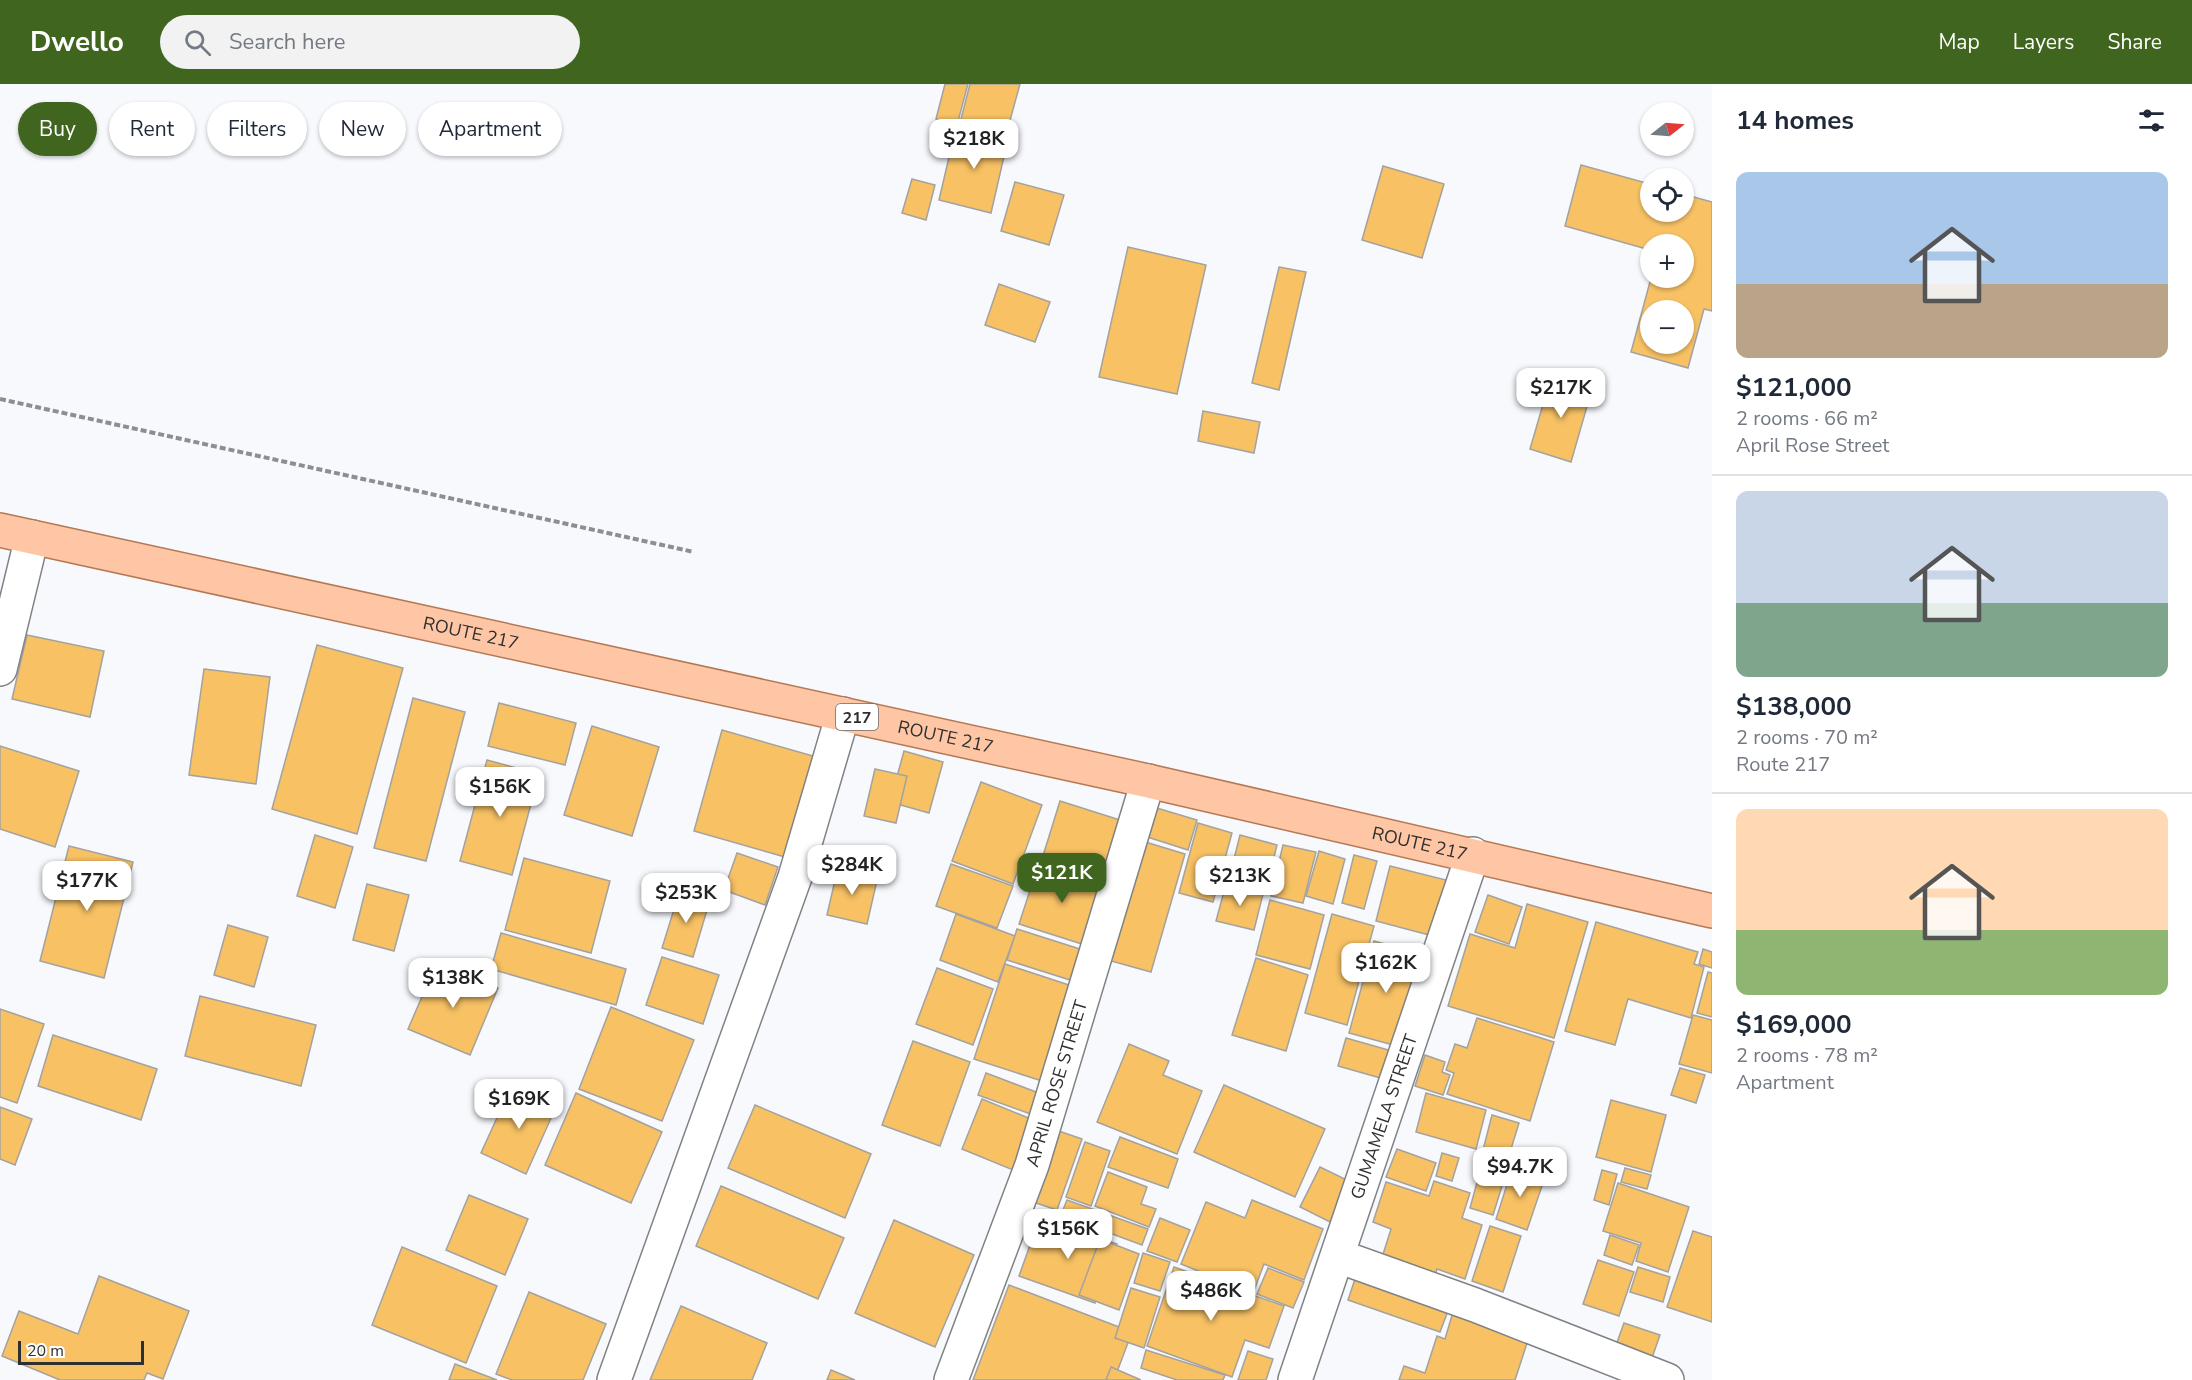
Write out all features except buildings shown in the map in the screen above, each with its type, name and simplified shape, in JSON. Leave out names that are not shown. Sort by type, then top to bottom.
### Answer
[{"type":"main road","name":"ROUTE 217","points":[[0,530],[1148,781],[1473,854],[1712,911]]},
{"type":"street","points":[[0,669],[32,537]]},
{"type":"street","points":[[614,1380],[795,877],[843,714]]},
{"type":"street","name":"APRIL ROSE STREET","points":[[951,1380],[1032,1165],[1148,781]]},
{"type":"street","name":"GUMAMELA STREET","points":[[1295,1380],[1473,854]]},
{"type":"street","points":[[1338,1256],[1475,1305],[1667,1380]]},
{"type":"path","points":[[0,399],[694,552]]}]
